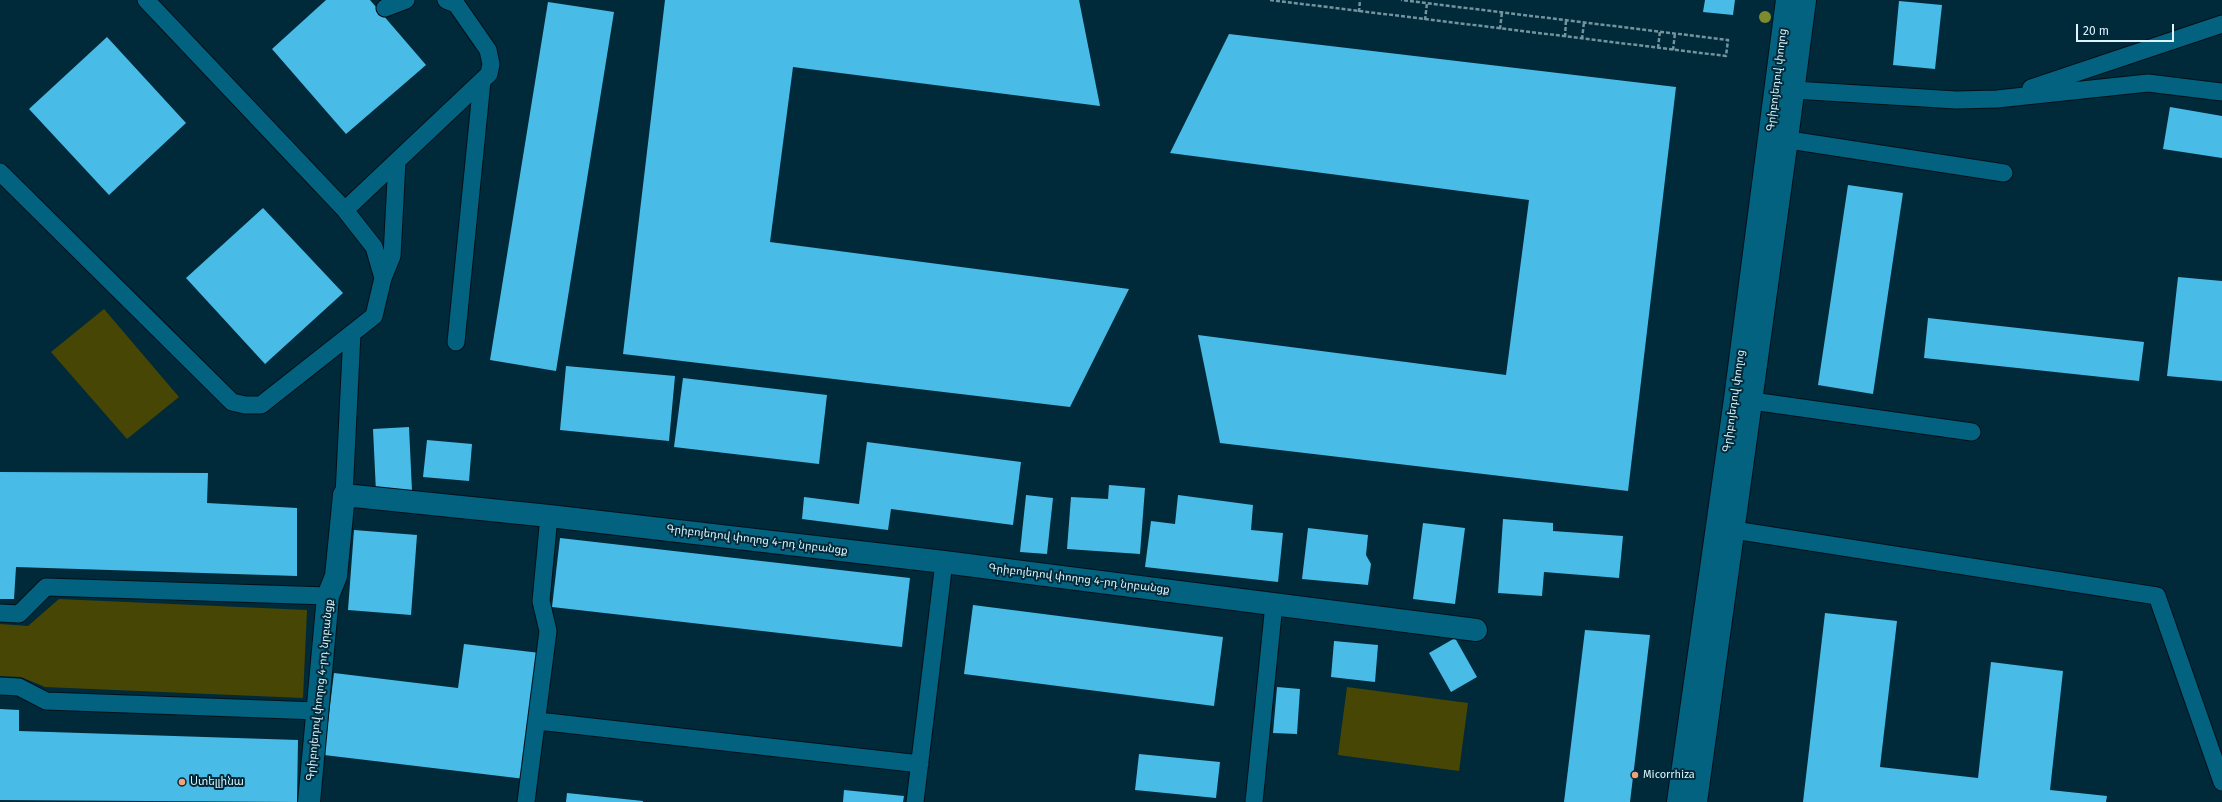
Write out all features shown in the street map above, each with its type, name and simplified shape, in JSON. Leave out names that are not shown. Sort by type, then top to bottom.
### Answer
[{"type":"street","name":"Գրիբոյեդով փողոց","points":[[1678,802],[1725,528],[1743,400],[1778,138],[1787,0]]},
{"type":"street","name":"Գրիբոյեդով փողոց","points":[[1778,138],[1794,90],[1804,0]]},
{"type":"street","name":"Գրիբոյեդով փողոց 4-րդ նրբանցք","points":[[309,802],[328,596],[336,576],[344,495],[549,516],[944,562],[1476,630]]},
{"type":"street","name":"Գրիբոյեդով փողոց","points":[[1696,802],[1725,528]]},
{"type":"lane","points":[[146,0],[345,210],[374,247],[383,278]]},
{"type":"lane","points":[[385,8],[406,0]]},
{"type":"lane","points":[[345,210],[488,74],[491,64],[488,50],[456,4],[446,0]]},
{"type":"lane","points":[[1996,99],[2222,24]]},
{"type":"lane","points":[[456,342],[482,81]]},
{"type":"lane","points":[[1794,90],[1956,100],[1996,99],[2148,83],[2222,92]]},
{"type":"lane","points":[[1778,138],[2004,173]]},
{"type":"lane","points":[[0,172],[232,402],[245,405],[261,405],[374,316],[383,278],[392,256],[397,161]]},
{"type":"lane","points":[[344,495],[352,333]]},
{"type":"lane","points":[[1743,400],[1972,432]]},
{"type":"lane","points":[[526,802],[538,721],[548,631],[541,601],[549,516]]},
{"type":"lane","points":[[1725,528],[2157,596],[2222,782]]},
{"type":"lane","points":[[915,802],[944,562]]},
{"type":"lane","points":[[0,613],[19,614],[46,587],[328,596]]},
{"type":"lane","points":[[1254,802],[1274,604]]},
{"type":"lane","points":[[0,686],[19,686],[46,700],[317,711]]},
{"type":"lane","points":[[538,721],[920,764]]},
{"type":"path","points":[[1270,0],[1726,56],[1728,40],[1401,0]]},
{"type":"path","points":[[1359,12],[1360,0]]},
{"type":"path","points":[[1425,20],[1427,3]]},
{"type":"path","points":[[1500,29],[1502,12]]},
{"type":"path","points":[[1564,37],[1566,20]]},
{"type":"path","points":[[1582,39],[1584,22]]},
{"type":"path","points":[[1658,48],[1660,31]]},
{"type":"path","points":[[1673,50],[1675,33]]},
{"type":"shaded area","points":[[104,309],[179,397],[127,439],[51,352]]},
{"type":"shaded area","points":[[59,599],[307,610],[303,698],[45,687],[21,677],[0,676],[0,624],[28,626]]},
{"type":"shaded area","points":[[1347,687],[1468,703],[1459,771],[1338,755]]},
{"type":"building","points":[[326,0],[370,0],[426,65],[346,134],[272,49]]},
{"type":"building","points":[[665,0],[1079,0],[1100,106],[793,67],[770,242],[1129,289],[1070,407],[623,354]]},
{"type":"building","points":[[1705,0],[1735,0],[1733,15],[1703,12]]},
{"type":"building","points":[[1899,1],[1942,5],[1935,69],[1893,65]]},
{"type":"building","points":[[548,2],[614,12],[556,371],[490,360]]},
{"type":"building","points":[[1229,34],[1676,87],[1628,491],[1220,443],[1198,335],[1506,375],[1529,200],[1170,153]]},
{"type":"building","points":[[107,37],[186,123],[109,195],[29,109]]},
{"type":"building","points":[[2170,107],[2222,116],[2222,158],[2163,149]]},
{"type":"building","points":[[1848,185],[1903,193],[1873,394],[1818,385]]},
{"type":"building","points":[[263,208],[343,293],[265,364],[186,278]]},
{"type":"building","points":[[2178,277],[2222,281],[2222,381],[2167,376]]},
{"type":"building","points":[[1928,318],[2144,342],[2139,381],[1924,358]]},
{"type":"building","points":[[566,366],[675,376],[669,441],[560,430]]},
{"type":"building","points":[[683,378],[827,395],[819,464],[674,447]]},
{"type":"building","points":[[409,427],[412,491],[376,492],[373,429]]},
{"type":"building","points":[[427,440],[472,444],[469,481],[423,477]]},
{"type":"building","points":[[867,442],[1021,462],[1013,525],[891,509],[888,530],[802,519],[804,497],[859,504]]},
{"type":"building","points":[[0,472],[208,473],[207,503],[297,508],[297,576],[16,567],[14,599],[0,599]]},
{"type":"building","points":[[1109,485],[1145,488],[1140,554],[1067,549],[1071,497],[1108,499]]},
{"type":"building","points":[[1026,495],[1053,498],[1047,554],[1020,552]]},
{"type":"building","points":[[1178,495],[1253,505],[1251,530],[1283,533],[1278,582],[1145,567],[1151,521],[1175,524]]},
{"type":"building","points":[[1503,519],[1553,523],[1553,531],[1623,536],[1619,578],[1544,572],[1542,596],[1498,593]]},
{"type":"building","points":[[1423,523],[1465,528],[1455,604],[1413,599]]},
{"type":"building","points":[[1308,528],[1368,535],[1366,555],[1371,564],[1368,585],[1302,579]]},
{"type":"building","points":[[354,530],[417,535],[411,615],[348,610]]},
{"type":"building","points":[[560,538],[910,578],[902,647],[552,607]]},
{"type":"building","points":[[973,605],[1223,637],[1214,706],[964,674]]},
{"type":"building","points":[[1825,613],[1897,621],[1880,767],[1978,778],[1991,662],[2063,671],[2050,790],[2107,796],[2106,802],[1803,802]]},
{"type":"building","points":[[1585,630],[1650,635],[1630,802],[1564,802]]},
{"type":"building","points":[[1455,638],[1477,677],[1451,692],[1429,653]]},
{"type":"building","points":[[1334,641],[1378,645],[1375,682],[1331,677]]},
{"type":"building","points":[[464,644],[540,653],[525,779],[324,755],[334,673],[458,688]]},
{"type":"building","points":[[1277,687],[1300,689],[1297,734],[1273,733]]},
{"type":"building","points":[[0,709],[19,710],[19,731],[298,740],[297,802],[0,800]]},
{"type":"building","points":[[1139,754],[1220,762],[1216,798],[1135,790]]},
{"type":"building","points":[[844,790],[904,796],[903,802],[843,802]]},
{"type":"building","points":[[567,793],[643,801],[643,802],[566,802]]},
{"type":"place","name":"Micorrhiza","points":[[1635,775]]},
{"type":"place","name":"Ստելլինա","points":[[182,782]]}]
